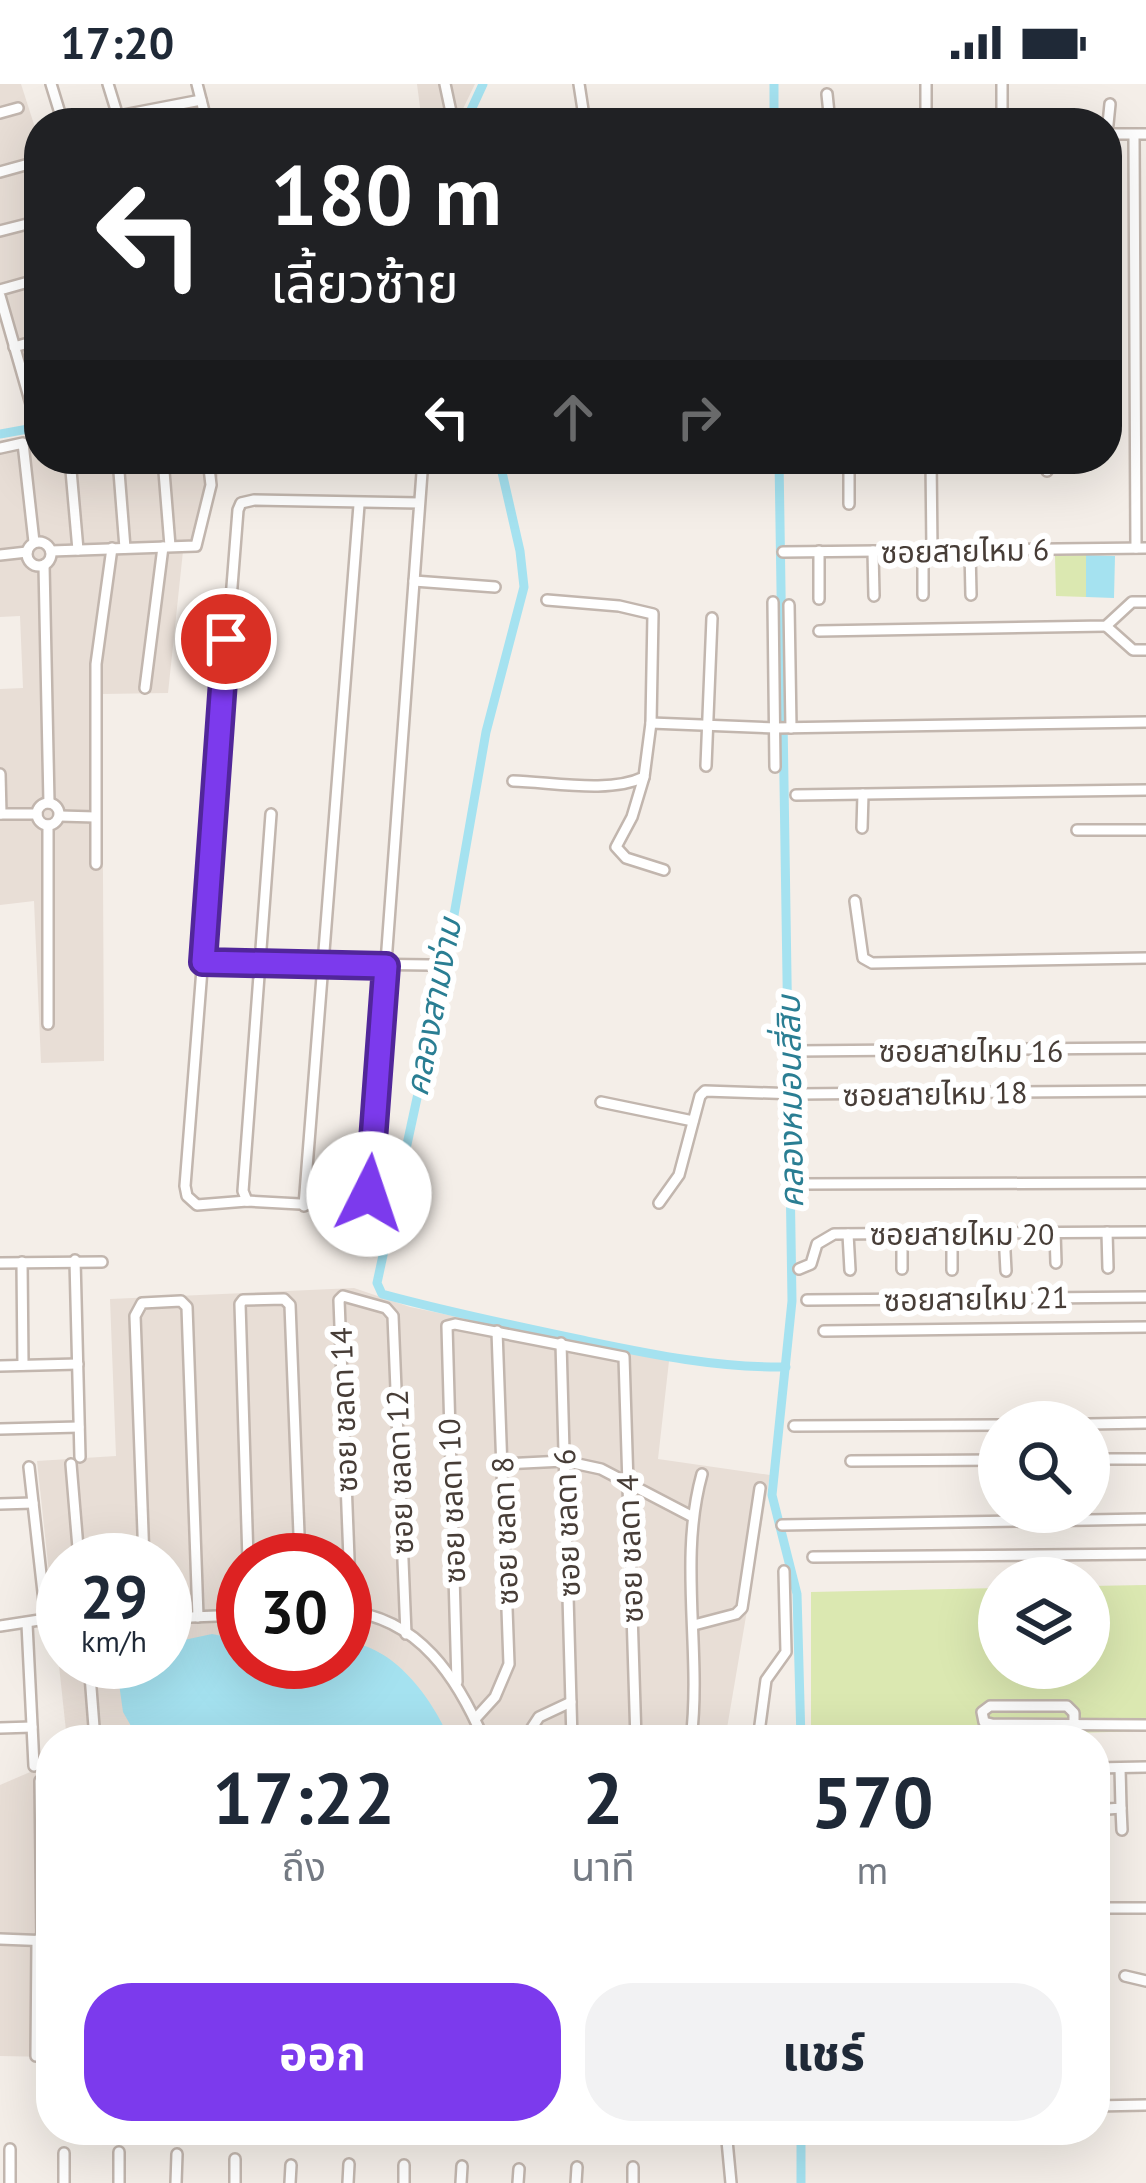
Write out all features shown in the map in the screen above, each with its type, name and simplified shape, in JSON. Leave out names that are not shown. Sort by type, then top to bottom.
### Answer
[{"type":"street","points":[[196,84],[203,108]]},
{"type":"street","points":[[827,94],[828,108]]},
{"type":"street","points":[[168,108],[201,100]]},
{"type":"street","points":[[1110,104],[1110,108]]},
{"type":"street","points":[[0,113],[18,108]]},
{"type":"street","points":[[1134,138],[1140,156],[1141,548]]},
{"type":"street","points":[[0,293],[24,381]]},
{"type":"street","points":[[14,347],[24,344]]},
{"type":"street","points":[[0,448],[23,443],[24,456]]},
{"type":"street","points":[[25,474],[32,563],[44,565]]},
{"type":"street","points":[[71,474],[78,550]]},
{"type":"street","points":[[119,474],[125,548]]},
{"type":"street","points":[[145,688],[166,546],[164,474]]},
{"type":"street","points":[[51,551],[196,546],[210,474]]},
{"type":"street","points":[[419,503],[254,500],[241,503],[238,510],[187,1196],[197,1205],[247,1202],[355,1207],[369,1194],[422,474]]},
{"type":"street","points":[[849,474],[849,504]]},
{"type":"street","points":[[923,595],[930,474]]},
{"type":"street","points":[[304,1206],[359,505]]},
{"type":"street","points":[[0,555],[46,544],[51,551]]},
{"type":"street","points":[[96,864],[96,664],[112,548]]},
{"type":"street","name":"ซอยสายไหม 6","points":[[783,552],[1141,548]]},
{"type":"street","points":[[970,550],[971,595]]},
{"type":"street","points":[[49,802],[44,565],[51,551]]},
{"type":"street","points":[[818,599],[819,551]]},
{"type":"street","points":[[873,551],[874,596]]},
{"type":"street","points":[[414,581],[495,587]]},
{"type":"street","points":[[547,600],[653,614],[651,723],[644,777],[632,817],[616,847],[626,858],[664,870]]},
{"type":"street","points":[[773,602],[782,728]]},
{"type":"street","points":[[819,631],[1106,626],[1132,602],[1146,602]]},
{"type":"street","points":[[775,767],[782,728],[789,605]]},
{"type":"street","points":[[706,766],[712,619]]},
{"type":"street","points":[[1106,626],[1133,650],[1146,650]]},
{"type":"street","points":[[651,723],[782,728],[1146,722]]},
{"type":"street","points":[[0,774],[0,814],[37,814]]},
{"type":"street","points":[[513,781],[592,784],[644,777]]},
{"type":"street","points":[[796,795],[1146,790]]},
{"type":"street","points":[[862,828],[863,794]]},
{"type":"street","points":[[48,825],[37,814],[49,802]]},
{"type":"street","points":[[49,802],[60,816]]},
{"type":"street","points":[[247,1202],[243,1191],[271,814]]},
{"type":"street","points":[[48,825],[60,816],[95,817]]},
{"type":"street","points":[[47,1024],[48,825]]},
{"type":"street","points":[[1077,830],[1146,830]]},
{"type":"street","points":[[855,902],[863,958],[872,963],[1146,958]]},
{"type":"street","points":[[203,962],[430,965]]},
{"type":"street","name":"ซอยสายไหม 16","points":[[796,1051],[1146,1048]]},
{"type":"street","name":"ซอยสายไหม 18","points":[[693,1121],[704,1091],[1146,1091]]},
{"type":"street","points":[[601,1102],[693,1121],[677,1179],[659,1203]]},
{"type":"street","points":[[803,1184],[1146,1183]]},
{"type":"street","points":[[1054,1232],[1056,1263]]},
{"type":"street","points":[[1107,1232],[1108,1268]]},
{"type":"street","name":"ซอยสายไหม 20","points":[[799,1270],[812,1264],[819,1242],[834,1234],[1146,1232]]},
{"type":"street","points":[[902,1233],[902,1269]]},
{"type":"street","points":[[952,1233],[952,1270]]},
{"type":"street","points":[[1004,1233],[1006,1271]]},
{"type":"street","points":[[848,1234],[850,1270]]},
{"type":"street","points":[[75,1261],[78,1533]]},
{"type":"street","points":[[0,1262],[101,1262]]},
{"type":"street","points":[[22,1262],[23,1365]]},
{"type":"street","name":"ซอยสายไหม 21","points":[[807,1300],[1146,1297]]},
{"type":"street","name":"ซอย ชลดา 14","points":[[346,1533],[339,1300],[356,1298],[391,1311]]},
{"type":"street","points":[[247,1533],[240,1301],[288,1301],[299,1533]]},
{"type":"street","points":[[143,1533],[135,1319],[142,1304],[186,1303],[198,1617]]},
{"type":"street","name":"ซอย ชลดา 12","points":[[391,1311],[406,1634]]},
{"type":"street","name":"ซอย ชลดา 10","points":[[457,1682],[446,1330],[451,1324],[497,1331]]},
{"type":"street","points":[[824,1331],[1146,1327]]},
{"type":"street","points":[[497,1331],[561,1343]]},
{"type":"street","name":"ซอย ชลดา 8","points":[[475,1719],[495,1697],[509,1664],[497,1331]]},
{"type":"street","name":"ซอย ชลดา 4","points":[[561,1343],[626,1358],[635,1725]]},
{"type":"street","name":"ซอย ชลดา 6","points":[[561,1343],[572,1725]]},
{"type":"street","points":[[0,1366],[77,1364]]},
{"type":"street","points":[[1110,1424],[1146,1424]]},
{"type":"street","points":[[794,1426],[978,1425]]},
{"type":"street","points":[[0,1429],[79,1427]]},
{"type":"street","points":[[1110,1459],[1146,1459]]},
{"type":"street","points":[[851,1461],[978,1460]]},
{"type":"street","points":[[502,1464],[564,1461],[626,1480],[691,1516]]},
{"type":"street","points":[[0,1626],[46,1619],[29,1468]]},
{"type":"street","points":[[691,1725],[691,1516],[702,1474]]},
{"type":"street","points":[[694,1624],[736,1614],[742,1608],[760,1488]]},
{"type":"street","points":[[0,1504],[33,1503]]},
{"type":"street","points":[[1110,1517],[1146,1519]]},
{"type":"street","points":[[782,1525],[978,1519]]},
{"type":"street","points":[[814,1557],[1146,1554]]},
{"type":"street","points":[[760,1725],[766,1680],[786,1652],[784,1571]]},
{"type":"street","points":[[192,1617],[216,1616]]},
{"type":"street","points":[[372,1621],[418,1640],[457,1682],[478,1725]]},
{"type":"street","points":[[27,1624],[34,1766]]},
{"type":"street","points":[[91,1689],[94,1725]]},
{"type":"street","points":[[534,1725],[539,1717],[571,1702]]},
{"type":"street","points":[[1031,1725],[988,1724],[982,1712],[990,1706],[1066,1706],[1074,1713],[1074,1725]]},
{"type":"street","points":[[1110,1726],[1146,1725]]},
{"type":"street","points":[[0,1729],[32,1726]]},
{"type":"street","points":[[1110,1768],[1146,1768]]},
{"type":"street","points":[[1120,1768],[1122,1830]]},
{"type":"street","points":[[1110,1809],[1121,1808]]},
{"type":"street","points":[[1110,1908],[1146,1908]]},
{"type":"street","points":[[0,1939],[36,1940]]},
{"type":"street","points":[[1125,1976],[1146,1981]]},
{"type":"street","points":[[1110,2106],[1146,2105]]},
{"type":"street","points":[[727,2145],[731,2183]]},
{"type":"street","points":[[10,2149],[10,2183]]},
{"type":"street","points":[[64,2152],[64,2183]]},
{"type":"street","points":[[118,2183],[119,2152]]},
{"type":"street","points":[[176,2183],[177,2154]]},
{"type":"street","points":[[235,2183],[236,2159]]},
{"type":"street","points":[[348,2183],[349,2164]]},
{"type":"street","points":[[404,2164],[404,2183]]},
{"type":"street","points":[[290,2183],[291,2165]]},
{"type":"street","points":[[461,2183],[462,2166]]},
{"type":"street","points":[[576,2183],[577,2167]]},
{"type":"street","points":[[633,2168],[633,2183]]},
{"type":"street","points":[[518,2183],[519,2169]]},
{"type":"shaded area","points":[[0,84],[21,84],[29,108],[24,108],[24,383],[0,297]]},
{"type":"shaded area","points":[[417,84],[475,84],[463,108],[420,108]]},
{"type":"shaded area","points":[[24,437],[24,474],[218,474],[200,550],[183,551],[168,693],[102,694],[104,1061],[41,1063],[34,901],[0,905],[0,689],[23,688],[20,616],[0,617],[0,443]]},
{"type":"shaded area","points":[[354,1288],[410,1307],[669,1361],[658,1459],[770,1475],[728,1725],[65,1725],[62,1689],[192,1689],[192,1533],[45,1533],[37,1461],[116,1456],[110,1299]]},
{"type":"shaded area","points":[[36,1769],[36,2057],[0,2056],[0,1785]]},
{"type":"green space","points":[[1086,555],[1086,597],[1056,596],[1055,556]]},
{"type":"green space","points":[[1146,1585],[1146,1731],[1110,1732],[1110,1725],[811,1725],[811,1592],[978,1588],[978,1689],[1110,1689],[1110,1586]]},
{"type":"water","points":[[1086,555],[1115,556],[1114,598],[1086,597]]},
{"type":"water","points":[[212,1634],[216,1635],[216,1689],[372,1689],[372,1649],[409,1676],[442,1725],[130,1725],[120,1689],[192,1689],[192,1638]]},
{"type":"waterway","name":"คลองสามง่าม","points":[[472,108],[483,84]]},
{"type":"waterway","name":"คลองหมอนสี่สิบ","points":[[774,84],[774,108]]},
{"type":"waterway","name":"คลองสามง่าม","points":[[0,434],[24,430]]},
{"type":"waterway","name":"คลองสามง่าม","points":[[502,474],[524,587],[486,732],[443,978],[377,1283],[382,1294],[607,1345],[709,1363],[786,1367]]},
{"type":"waterway","name":"คลองหมอนสี่สิบ","points":[[779,474],[792,1301],[772,1495],[797,1594],[801,1725]]},
{"type":"waterway","name":"คลองหมอนสี่สิบ","points":[[801,2145],[801,2183]]},
{"type":"route","points":[[226,639],[203,962],[386,966],[369,1194]]}]
